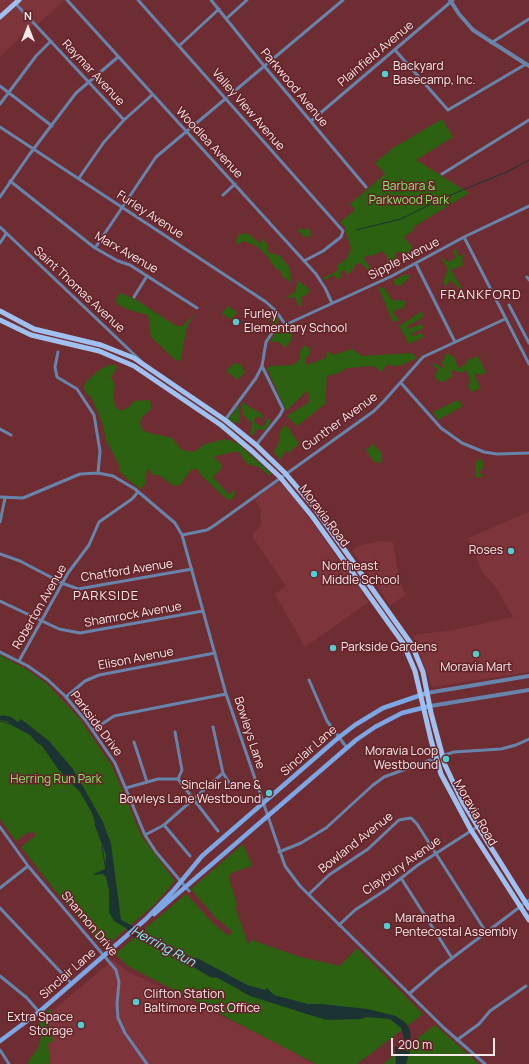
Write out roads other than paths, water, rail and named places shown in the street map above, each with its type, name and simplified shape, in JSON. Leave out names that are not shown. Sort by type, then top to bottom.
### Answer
[{"type":"main road","points":[[0,18],[17,2]]},
{"type":"main road","name":"Moravia Road","points":[[0,311],[34,329],[116,350],[134,358],[225,420],[256,445],[285,473],[314,507],[407,637],[421,664],[427,693],[427,707],[438,756],[450,791],[471,830],[529,920]]},
{"type":"main road","name":"Moravia Road","points":[[0,320],[31,335],[96,350],[125,361],[221,426],[252,450],[280,477],[312,516],[403,643],[412,662],[420,694],[427,707]]},
{"type":"main road","name":"Sinclair Lane","points":[[146,920],[181,882],[202,856],[338,738],[383,708],[420,694],[427,693]]},
{"type":"main road","name":"Sinclair Lane","points":[[0,1041],[39,1012],[146,920],[188,889],[268,816],[347,748],[373,728],[397,715],[408,710],[427,707]]},
{"type":"main road","name":"Moravia Road","points":[[438,756],[477,827],[527,901],[529,908]]},
{"type":"street","name":"Woodlea Avenue","points":[[67,0],[322,281],[332,303]]},
{"type":"street","name":"Valley View Avenue","points":[[138,0],[344,232],[341,237],[323,251],[304,261]]},
{"type":"street","name":"Parkwood Avenue","points":[[211,0],[366,187]]},
{"type":"street","points":[[226,19],[247,0]]},
{"type":"street","points":[[95,248],[156,157],[186,131],[200,122],[343,0]]},
{"type":"street","points":[[395,50],[448,110],[528,65],[491,43],[473,30],[451,1]]},
{"type":"street","name":"Plainfield Avenue","points":[[311,121],[451,1]]},
{"type":"street","name":"Raymar Avenue","points":[[17,2],[124,120]]},
{"type":"street","points":[[179,46],[218,9]]},
{"type":"street","points":[[491,43],[529,19]]},
{"type":"street","points":[[0,104],[37,54],[51,41]]},
{"type":"street","points":[[0,197],[10,181],[76,93],[118,57]]},
{"type":"street","points":[[0,86],[52,126]]},
{"type":"street","points":[[79,178],[104,142],[124,120],[152,95]]},
{"type":"street","points":[[442,174],[529,120]]},
{"type":"street","name":"Furley Avenue","points":[[0,127],[266,302],[276,311],[285,324]]},
{"type":"street","name":"Marx Avenue","points":[[10,181],[95,248],[111,258],[130,265],[197,308]]},
{"type":"street","points":[[223,195],[235,184]]},
{"type":"street","name":"Sipple Avenue","points":[[262,366],[268,337],[274,330],[416,264],[464,237],[529,206]]},
{"type":"street","name":"Saint Thomas Avenue","points":[[0,227],[146,366]]},
{"type":"street","points":[[0,243],[6,234]]},
{"type":"street","points":[[464,237],[529,364]]},
{"type":"street","points":[[416,264],[455,342]]},
{"type":"street","points":[[134,297],[147,276]]},
{"type":"street","points":[[509,305],[529,343]]},
{"type":"street","name":"Gunther Avenue","points":[[182,535],[207,530],[374,411],[423,357],[505,319]]},
{"type":"street","points":[[58,352],[55,368],[57,377],[77,389],[94,415],[100,451],[98,473]]},
{"type":"street","points":[[221,426],[256,378],[262,366]]},
{"type":"street","points":[[256,445],[282,413],[283,409],[262,366]]},
{"type":"street","points":[[401,383],[441,428],[462,443],[484,452],[497,454],[529,453]]},
{"type":"street","points":[[0,429],[11,435]]},
{"type":"street","name":"Bowleys Lane","points":[[0,497],[26,497],[80,474],[98,473],[113,476],[138,492],[171,518],[182,535],[226,694],[279,852],[289,873],[308,894],[457,1040],[485,1064]]},
{"type":"street","name":"Roberton Avenue","points":[[19,661],[68,572],[89,545],[101,520],[132,499],[138,492]]},
{"type":"street","points":[[0,522],[5,498]]},
{"type":"street","name":"Chatford Avenue","points":[[0,554],[20,561],[62,583],[75,588],[84,589],[192,569]]},
{"type":"street","name":"Shamrock Avenue","points":[[0,601],[41,622],[68,632],[86,633],[203,611]]},
{"type":"street","name":"Parkside Drive","points":[[0,652],[19,661],[48,680],[66,697],[93,730],[115,762],[145,835],[156,852],[188,889]]},
{"type":"street","name":"Elison Avenue","points":[[66,697],[85,681],[99,675],[215,652]]},
{"type":"street","name":"Sinclair Lane","points":[[427,693],[529,676]]},
{"type":"street","points":[[309,680],[322,713],[338,738],[347,748]]},
{"type":"street","name":"Sinclair Lane","points":[[427,707],[529,690]]},
{"type":"street","points":[[93,730],[114,716],[226,694]]},
{"type":"street","points":[[213,727],[223,773],[232,787]]},
{"type":"street","points":[[175,732],[182,770],[178,779]]},
{"type":"street","points":[[279,852],[301,843],[326,828],[373,785],[384,777],[438,756],[454,752],[501,749],[516,746],[529,739]]},
{"type":"street","points":[[134,742],[147,782]]},
{"type":"street","points":[[145,835],[164,825],[223,773]]},
{"type":"street","points":[[126,788],[163,778],[178,779]]},
{"type":"street","points":[[178,779],[218,831]]},
{"type":"street","name":"Bowland Avenue","points":[[308,894],[329,875],[368,848],[399,820],[411,818],[417,824],[436,853]]},
{"type":"street","points":[[164,825],[190,856]]},
{"type":"street","name":"Claybury Avenue","points":[[340,925],[362,905],[436,853],[477,827]]},
{"type":"street","name":"Shannon Drive","points":[[1,829],[28,866],[116,970],[119,977],[117,1013],[120,1023],[129,1039],[147,1064]]},
{"type":"street","points":[[436,853],[486,932]]},
{"type":"street","points":[[0,888],[28,866]]},
{"type":"street","points":[[402,878],[452,958]]},
{"type":"street","points":[[410,993],[452,958],[527,901]]},
{"type":"street","points":[[0,908],[72,984]]},
{"type":"street","points":[[0,976],[27,998],[39,1012]]},
{"type":"street","points":[[457,1040],[479,1024],[490,1011],[526,986]]},
{"type":"street","points":[[0,1050],[9,1064]]},
{"type":"water","name":"Herring Run","points":[[3,715],[11,717],[18,722],[21,719],[49,741],[73,769],[103,822],[111,844],[121,920],[131,925],[140,934],[151,940],[185,956],[199,959],[247,985],[265,990],[267,988],[274,995],[308,1004],[367,1009],[396,1016],[406,1023],[410,1030],[411,1047],[410,1049],[405,1050],[410,1051],[406,1064],[396,1064],[395,1047],[399,1046],[404,1038],[401,1028],[390,1019],[367,1017],[361,1019],[326,1020],[250,996],[218,978],[210,977],[172,954],[164,952],[134,937],[126,928],[114,921],[109,912],[109,890],[106,877],[103,874],[94,875],[105,869],[106,855],[94,823],[96,824],[94,816],[80,792],[58,769],[42,746],[30,735],[7,721],[0,720],[0,716]]},
{"type":"waterway","points":[[356,230],[401,219],[443,198],[509,171],[529,160]]},
{"type":"waterway","name":"Herring Run","points":[[0,721],[11,724]]},
{"type":"waterway","name":"Herring Run","points":[[92,812],[96,824]]},
{"type":"waterway","name":"Herring Run","points":[[102,846],[105,865]]},
{"type":"place","name":"Backyard Basecamp, Inc.","points":[[385,74]]},
{"type":"place","name":"Furley Elementary School","points":[[236,322]]},
{"type":"place","name":"Roses","points":[[511,551]]},
{"type":"place","name":"Northeast Middle School","points":[[314,574]]},
{"type":"place","name":"Parkside Gardens","points":[[333,648]]},
{"type":"place","name":"Moravia Mart","points":[[476,654]]},
{"type":"place","name":"Moravia Loop Westbound","points":[[446,759]]},
{"type":"place","name":"Sinclair Lane & Bowleys Lane Westbound","points":[[269,793]]},
{"type":"place","name":"Maranatha Pentecostal Assembly","points":[[387,926]]},
{"type":"place","name":"Clifton Station Baltimore Post Office","points":[[136,1002]]},
{"type":"place","name":"Extra Space Storage","points":[[81,1025]]},
{"type":"district","name":"FRANKFORD","points":[[481,295]]},
{"type":"district","name":"PARKSIDE","points":[[106,596]]},
{"type":"park label","name":"Barbara & Parkwood Park","points":[[409,194]]},
{"type":"park label","name":"Herring Run Park","points":[[56,780]]}]
